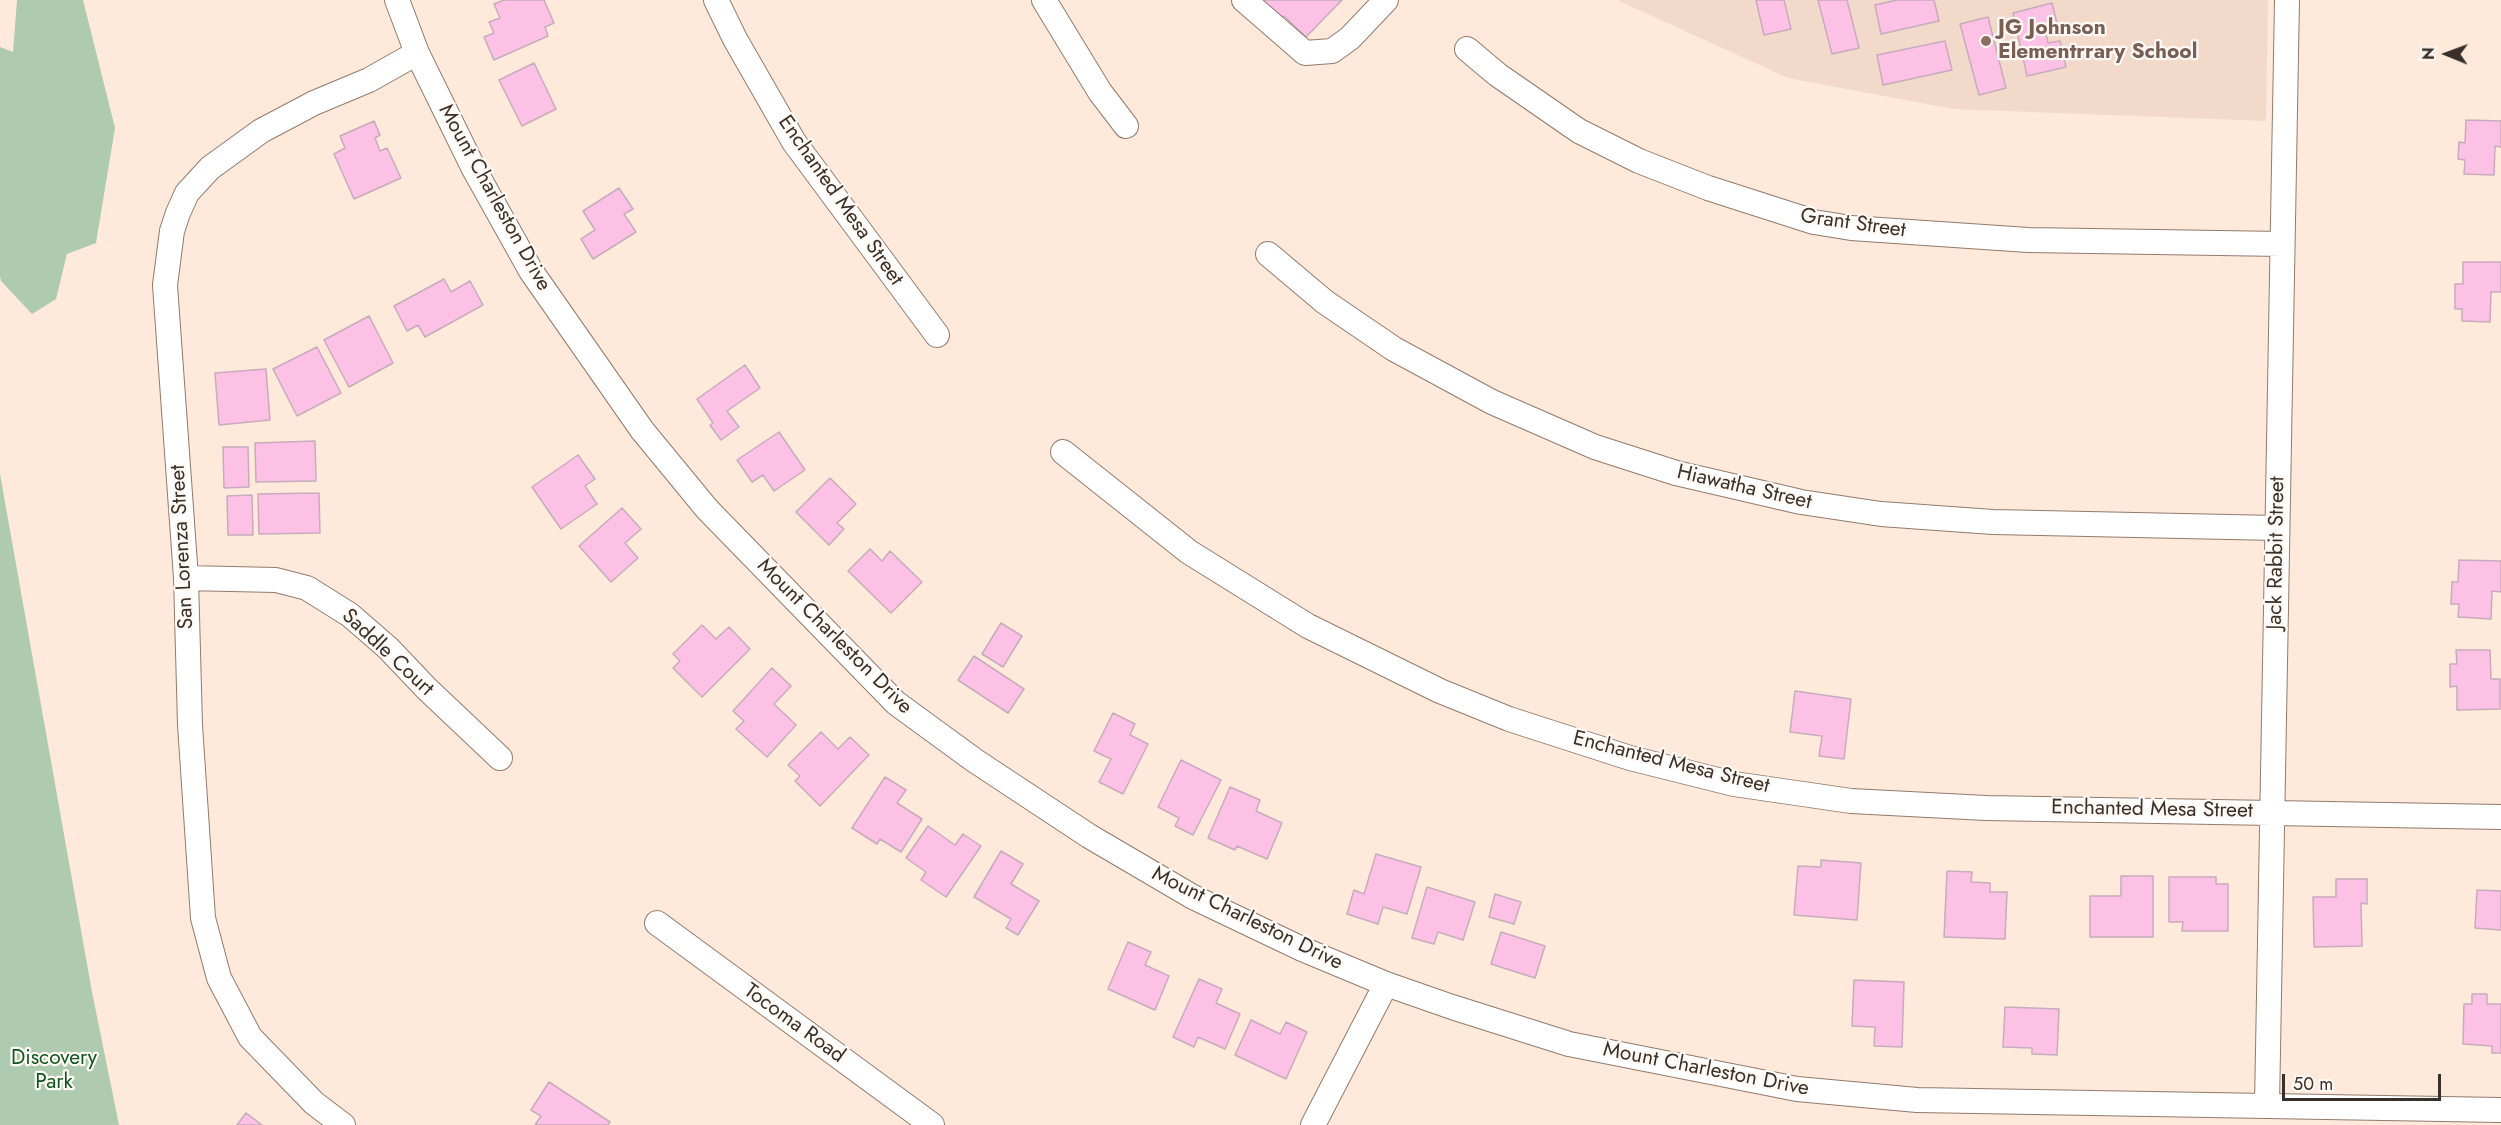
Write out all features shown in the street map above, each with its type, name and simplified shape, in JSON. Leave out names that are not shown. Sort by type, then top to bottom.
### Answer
[{"type":"street","name":"Mount Charleston Drive","points":[[397,0],[417,53],[474,169],[531,271],[642,430],[707,510],[896,703],[974,760],[1089,836],[1193,897],[1302,949],[1386,984],[1569,1044],[1797,1089],[1917,1100],[2267,1106],[2497,1115]]},
{"type":"street","name":"Enchanted Mesa Street","points":[[716,0],[735,39],[794,142],[937,335]]},
{"type":"street","points":[[1044,0],[1100,92],[1126,126]]},
{"type":"street","points":[[1244,0],[1305,53],[1332,51],[1350,38],[1386,0]]},
{"type":"street","name":"Jack Rabbit Street","points":[[2267,1106],[2287,0]]},
{"type":"street","name":"Grant Street","points":[[1467,49],[1498,75],[1579,131],[1639,161],[1708,188],[1814,222],[1851,228],[2028,240],[2282,244]]},
{"type":"street","name":"San Lorenza Street","points":[[344,1125],[314,1103],[250,1037],[219,978],[203,918],[190,725],[186,578],[165,285],[172,231],[178,213],[187,194],[210,168],[261,131],[314,103],[369,80],[417,53]]},
{"type":"street","name":"Hiawatha Street","points":[[1268,254],[1325,302],[1394,349],[1492,402],[1595,447],[1676,473],[1801,502],[1881,514],[1994,522],[2277,528]]},
{"type":"street","name":"Enchanted Mesa Street","points":[[1063,452],[1189,552],[1308,626],[1450,695],[1509,719],[1630,758],[1734,784],[1851,801],[1986,808],[2274,811],[2501,817]]},
{"type":"street","name":"Saddle Court","points":[[186,578],[276,580],[307,588],[350,615],[380,641],[500,758]]},
{"type":"street","name":"Tocoma Road","points":[[657,923],[932,1125]]},
{"type":"street","points":[[1313,1125],[1386,984]]},
{"type":"shaded area","name":"JG Johnson Elementrrary School","points":[[1617,0],[2268,0],[2266,121],[1953,109],[1788,78]]},
{"type":"green space","points":[[17,0],[83,0],[115,128],[96,243],[67,254],[56,299],[32,314],[1,281],[0,276],[0,47],[13,52]]},
{"type":"green space","name":"Discovery Park","points":[[0,474],[92,992],[119,1125],[0,1125]]},
{"type":"building","points":[[504,0],[544,0],[554,23],[545,27],[548,36],[494,60],[484,37],[494,33],[489,22],[500,18],[494,4]]},
{"type":"building","points":[[1259,0],[1342,0],[1306,37],[1284,16],[1279,20]]},
{"type":"building","points":[[1756,0],[1784,0],[1791,29],[1764,35]]},
{"type":"building","points":[[1818,0],[1847,0],[1859,48],[1832,54]]},
{"type":"building","points":[[1897,0],[1934,0],[1939,21],[1881,34],[1875,5]]},
{"type":"building","points":[[2052,3],[2058,27],[2045,30],[2048,43],[2060,41],[2066,67],[2027,76],[2013,13]]},
{"type":"building","points":[[1988,17],[2006,88],[1979,95],[1960,24]]},
{"type":"building","points":[[1945,41],[1952,70],[1883,85],[1877,55]]},
{"type":"building","points":[[534,63],[556,109],[522,126],[499,80]]},
{"type":"building","points":[[2466,120],[2501,121],[2501,147],[2495,146],[2494,175],[2464,174],[2465,160],[2458,159],[2459,142],[2465,143]]},
{"type":"building","points":[[374,121],[380,135],[375,138],[380,151],[387,148],[401,178],[354,199],[334,154],[345,148],[340,136]]},
{"type":"building","points":[[619,188],[633,209],[624,214],[636,232],[593,259],[581,239],[595,230],[583,211]]},
{"type":"building","points":[[2463,262],[2501,262],[2501,292],[2491,292],[2490,322],[2462,321],[2462,309],[2455,309],[2455,284],[2463,284]]},
{"type":"building","points":[[444,279],[451,292],[470,281],[483,305],[425,337],[418,325],[407,331],[394,306]]},
{"type":"building","points":[[369,316],[393,363],[349,387],[324,340]]},
{"type":"building","points":[[317,347],[341,393],[297,416],[273,369]]},
{"type":"building","points":[[745,365],[760,388],[727,411],[739,427],[721,440],[710,425],[713,423],[697,399]]},
{"type":"building","points":[[266,369],[270,420],[219,425],[215,373]]},
{"type":"building","points":[[779,432],[805,470],[774,491],[763,475],[752,482],[737,460]]},
{"type":"building","points":[[315,441],[316,481],[256,482],[255,443]]},
{"type":"building","points":[[223,447],[248,447],[249,487],[224,488]]},
{"type":"building","points":[[578,455],[595,479],[585,486],[597,504],[561,529],[532,487]]},
{"type":"building","points":[[830,478],[856,504],[837,523],[844,529],[829,545],[796,512]]},
{"type":"building","points":[[319,493],[320,533],[259,534],[258,494]]},
{"type":"building","points":[[252,495],[253,535],[228,535],[227,496]]},
{"type":"building","points":[[622,508],[641,529],[625,543],[638,558],[611,582],[579,546]]},
{"type":"building","points":[[870,549],[882,561],[890,551],[922,582],[891,613],[848,571]]},
{"type":"building","points":[[2459,560],[2501,561],[2501,592],[2492,591],[2491,619],[2458,617],[2459,604],[2451,604],[2452,582],[2458,582]]},
{"type":"building","points":[[1001,623],[1022,636],[1003,667],[982,654]]},
{"type":"building","points":[[702,625],[716,639],[729,627],[750,649],[702,697],[673,668],[680,661],[673,654]]},
{"type":"building","points":[[2456,650],[2490,650],[2491,679],[2500,679],[2500,709],[2457,710],[2457,686],[2450,687],[2450,664],[2457,664]]},
{"type":"building","points":[[974,656],[1024,689],[1008,713],[958,680]]},
{"type":"building","points":[[772,668],[791,686],[774,704],[796,725],[767,757],[736,729],[744,721],[733,711]]},
{"type":"building","points":[[1795,691],[1851,699],[1844,759],[1819,756],[1822,736],[1790,732]]},
{"type":"building","points":[[1113,713],[1135,724],[1130,735],[1148,744],[1123,794],[1099,782],[1111,759],[1094,751]]},
{"type":"building","points":[[821,732],[838,749],[850,737],[869,755],[820,806],[795,781],[800,776],[788,765]]},
{"type":"building","points":[[1181,760],[1221,780],[1193,835],[1175,826],[1179,818],[1158,807]]},
{"type":"building","points":[[885,777],[906,790],[897,803],[922,819],[901,852],[880,839],[877,844],[852,828]]},
{"type":"building","points":[[1230,787],[1260,800],[1256,811],[1282,823],[1267,859],[1237,846],[1235,850],[1208,838]]},
{"type":"building","points":[[928,826],[955,845],[963,834],[981,846],[946,897],[921,880],[926,872],[906,858]]},
{"type":"building","points":[[1001,851],[1023,864],[1011,884],[1039,901],[1018,935],[1006,928],[1011,919],[974,897]]},
{"type":"building","points":[[1376,854],[1421,867],[1407,914],[1383,907],[1378,924],[1347,914],[1354,890],[1364,894]]},
{"type":"building","points":[[1821,860],[1861,863],[1857,920],[1794,915],[1798,866],[1821,867]]},
{"type":"building","points":[[1947,871],[1972,872],[1971,882],[1990,883],[1990,892],[2007,892],[2005,939],[1944,937]]},
{"type":"building","points":[[2121,876],[2153,876],[2153,937],[2090,937],[2090,896],[2121,896]]},
{"type":"building","points":[[2169,877],[2216,877],[2216,884],[2228,884],[2228,931],[2182,931],[2183,922],[2169,922]]},
{"type":"building","points":[[2336,879],[2367,879],[2367,904],[2361,903],[2362,946],[2314,947],[2313,897],[2336,897]]},
{"type":"building","points":[[1427,887],[1475,902],[1463,940],[1438,932],[1434,944],[1412,938]]},
{"type":"building","points":[[2477,890],[2501,891],[2501,930],[2475,928]]},
{"type":"building","points":[[1495,894],[1521,902],[1514,924],[1489,917]]},
{"type":"building","points":[[1501,932],[1545,946],[1535,978],[1491,964]]},
{"type":"building","points":[[1128,942],[1151,952],[1145,965],[1169,976],[1155,1010],[1108,989]]},
{"type":"building","points":[[1199,979],[1222,989],[1216,1003],[1240,1014],[1225,1049],[1198,1037],[1194,1047],[1173,1037]]},
{"type":"building","points":[[1854,980],[1904,982],[1902,1047],[1874,1046],[1875,1027],[1852,1026]]},
{"type":"building","points":[[2472,994],[2487,994],[2487,1004],[2501,1004],[2501,1053],[2492,1053],[2492,1046],[2463,1044],[2464,1004],[2472,1004]]},
{"type":"building","points":[[2005,1007],[2059,1009],[2057,1055],[2032,1054],[2032,1048],[2003,1047]]},
{"type":"building","points":[[1251,1020],[1280,1034],[1286,1022],[1307,1032],[1286,1079],[1235,1055]]},
{"type":"building","points":[[549,1082],[610,1122],[608,1125],[535,1125],[541,1116],[531,1110]]},
{"type":"building","points":[[246,1113],[262,1125],[237,1125]]},
{"type":"place","name":"JG Johnson Elementrrary School","points":[[1986,41]]}]
